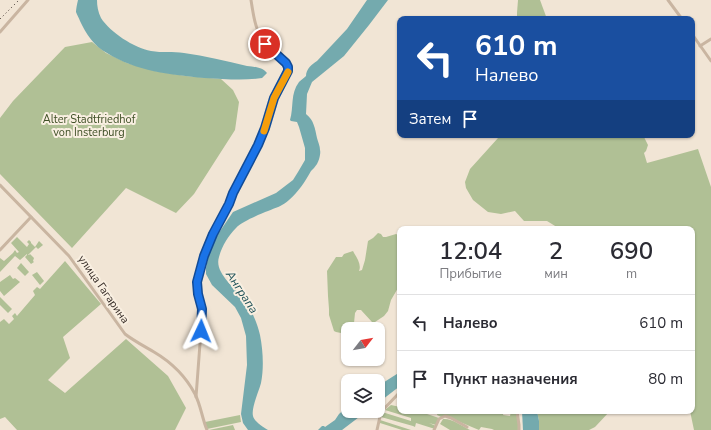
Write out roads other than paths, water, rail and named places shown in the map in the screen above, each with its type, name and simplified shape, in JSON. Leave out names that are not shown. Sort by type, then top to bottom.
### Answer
[{"type":"street","points":[[0,32],[28,0]]},
{"type":"street","points":[[207,430],[201,408],[196,397],[202,317],[197,282],[204,256],[213,234],[258,145],[274,98],[288,71],[286,63],[262,40],[255,23],[251,0]]},
{"type":"street","points":[[668,0],[680,16]]},
{"type":"street","points":[[695,38],[711,61]]},
{"type":"street","points":[[700,46],[711,39]]},
{"type":"street","name":"улица Гагарина","points":[[0,185],[69,256],[125,334],[169,363],[181,374],[196,397]]},
{"type":"street","points":[[0,250],[31,217]]},
{"type":"street","points":[[377,430],[381,412],[397,395]]},
{"type":"street","points":[[517,414],[519,430]]},
{"type":"street","points":[[434,430],[439,418],[445,416],[467,427]]},
{"type":"water","points":[[78,0],[97,0],[99,14],[110,29],[137,47],[155,52],[180,52],[208,57],[258,68],[267,73],[262,78],[233,80],[167,74],[129,64],[102,50],[91,39],[82,26],[76,12]]},
{"type":"water","name":"Анграпа","points":[[367,0],[388,0],[344,56],[312,82],[307,94],[306,114],[314,125],[320,148],[320,155],[317,164],[304,183],[287,202],[279,207],[251,218],[236,228],[230,234],[219,257],[218,263],[222,274],[248,306],[260,335],[263,371],[261,383],[254,404],[253,416],[261,426],[268,430],[248,430],[243,423],[241,414],[247,365],[246,336],[241,318],[235,307],[212,285],[206,274],[209,253],[216,237],[233,212],[276,193],[293,180],[298,172],[305,160],[305,148],[297,122],[290,120],[294,91],[299,82],[306,76],[310,67],[347,29]]},
{"type":"water","points":[[397,374],[397,388],[385,398],[385,382]]},
{"type":"water","points":[[341,412],[341,418],[358,418],[342,430],[318,430],[322,426],[325,427],[335,420]]},
{"type":"water","points":[[522,414],[538,414],[539,430],[523,430]]},
{"type":"railway","points":[[0,19],[19,0]]},
{"type":"park label","name":"Alter Stadtfriedhof von Insterburg","points":[[89,125]]}]
